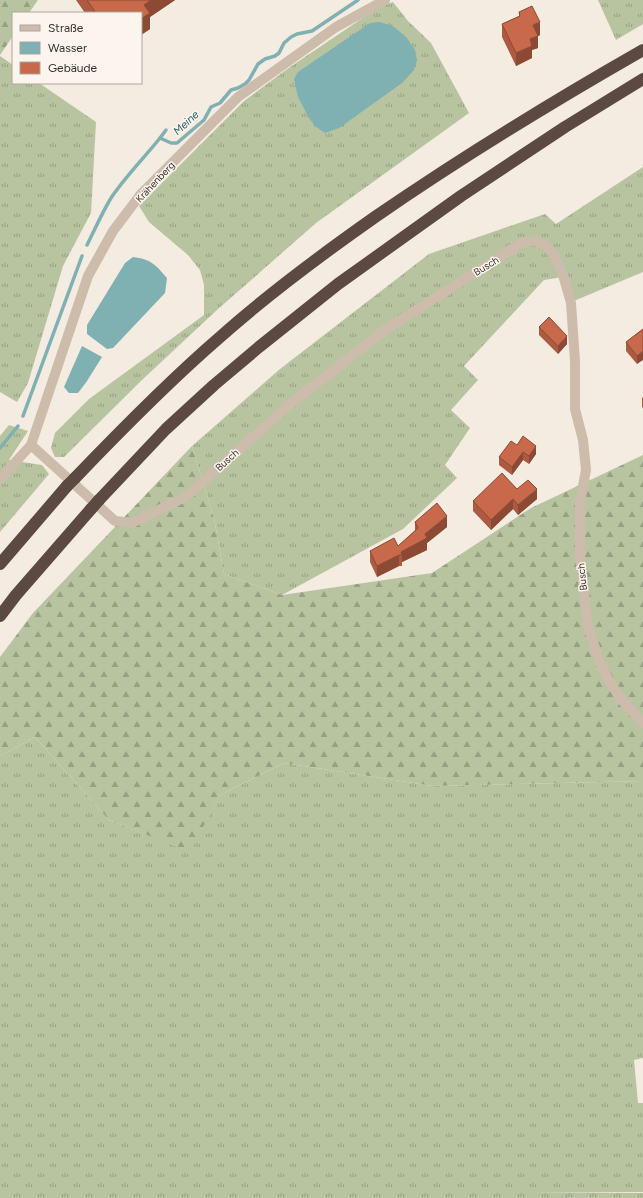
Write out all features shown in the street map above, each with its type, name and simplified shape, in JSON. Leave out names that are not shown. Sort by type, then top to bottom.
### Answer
[{"type":"highway","points":[[0,564],[71,482],[134,417],[219,337],[294,277],[337,244],[490,141],[598,75],[643,50]]},
{"type":"highway","points":[[0,616],[16,595],[95,504],[166,430],[214,385],[259,347],[338,284],[461,196],[565,127],[643,79]]},
{"type":"street","name":"Krähenberg","points":[[31,445],[88,276],[113,231],[141,194],[238,97],[336,27],[385,0]]},
{"type":"street","name":"Busch","points":[[31,445],[115,521],[132,523],[187,496],[289,406],[385,330],[523,242],[535,241],[547,246],[555,257],[563,275],[571,304],[575,361],[575,409],[583,440],[586,470],[580,502],[580,556],[588,626],[599,660],[608,679],[621,699],[643,723]]},
{"type":"street","points":[[0,480],[31,445]]},
{"type":"green space","points":[[0,0],[38,0],[30,12],[12,12],[12,37],[0,55]]},
{"type":"green space","points":[[598,0],[643,0],[643,24],[616,40]]},
{"type":"green space","points":[[393,2],[408,21],[431,43],[469,113],[316,223],[218,309],[142,380],[64,457],[55,457],[51,448],[55,433],[89,399],[204,315],[204,285],[200,270],[188,255],[149,222],[139,206],[244,101],[290,67],[379,7]]},
{"type":"green space","points":[[0,56],[12,64],[12,84],[40,84],[96,122],[91,213],[63,266],[28,383],[17,402],[0,392]]},
{"type":"green space","points":[[643,167],[643,272],[569,303],[563,277],[544,280],[464,366],[478,380],[451,410],[470,428],[445,465],[457,478],[403,529],[282,595],[224,574],[214,518],[192,446],[280,369],[429,254],[545,214],[556,224]]},
{"type":"green space","points":[[9,425],[28,431],[9,460],[42,465],[49,474],[0,532],[0,436]]},
{"type":"green space","points":[[192,446],[214,518],[224,574],[282,595],[432,573],[531,508],[643,455],[643,781],[433,786],[284,763],[220,795],[190,852],[109,820],[35,737],[0,756],[0,657],[33,613]]},
{"type":"green space","points":[[35,737],[109,820],[189,851],[220,795],[284,763],[433,786],[643,781],[643,1058],[634,1060],[638,1103],[643,1103],[643,1192],[530,1192],[643,1193],[643,1198],[0,1198],[0,756]]},
{"type":"water","points":[[380,22],[393,26],[407,38],[415,50],[417,60],[414,70],[402,83],[339,128],[325,133],[315,126],[309,118],[298,97],[294,79],[298,72],[370,23]]},
{"type":"water","points":[[133,257],[144,259],[153,263],[163,273],[167,278],[165,293],[113,348],[107,349],[87,334],[87,325],[125,263]]},
{"type":"water","points":[[82,346],[102,357],[78,393],[69,393],[64,387]]},
{"type":"building","points":[[87,0],[151,0],[144,5],[150,13],[142,18],[142,12],[95,12]]},
{"type":"building","points":[[532,6],[540,22],[533,25],[538,36],[530,39],[532,46],[516,53],[502,24],[520,16],[519,12]]},
{"type":"building","points":[[549,317],[567,336],[558,346],[539,327]]},
{"type":"building","points":[[643,329],[643,351],[637,356],[626,342]]},
{"type":"building","points":[[523,436],[536,446],[529,456],[523,452],[512,467],[499,457],[511,441],[517,445]]},
{"type":"building","points":[[502,473],[517,489],[528,480],[537,489],[518,505],[513,499],[491,520],[473,501]]},
{"type":"building","points":[[437,503],[447,516],[425,534],[427,538],[401,552],[402,555],[399,555],[377,566],[370,551],[394,538],[398,546],[418,528],[415,522]]},
{"type":"waterway","name":"Meine","points":[[87,245],[116,190],[160,138],[171,143],[177,143],[204,120],[211,107],[220,103],[231,90],[245,84],[258,64],[279,53],[284,43],[291,37],[297,34],[312,31],[358,0]]},
{"type":"waterway","points":[[160,138],[166,130]]},
{"type":"waterway","name":"Meine","points":[[23,416],[82,256]]},
{"type":"waterway","name":"Meine","points":[[0,448],[18,426]]}]
